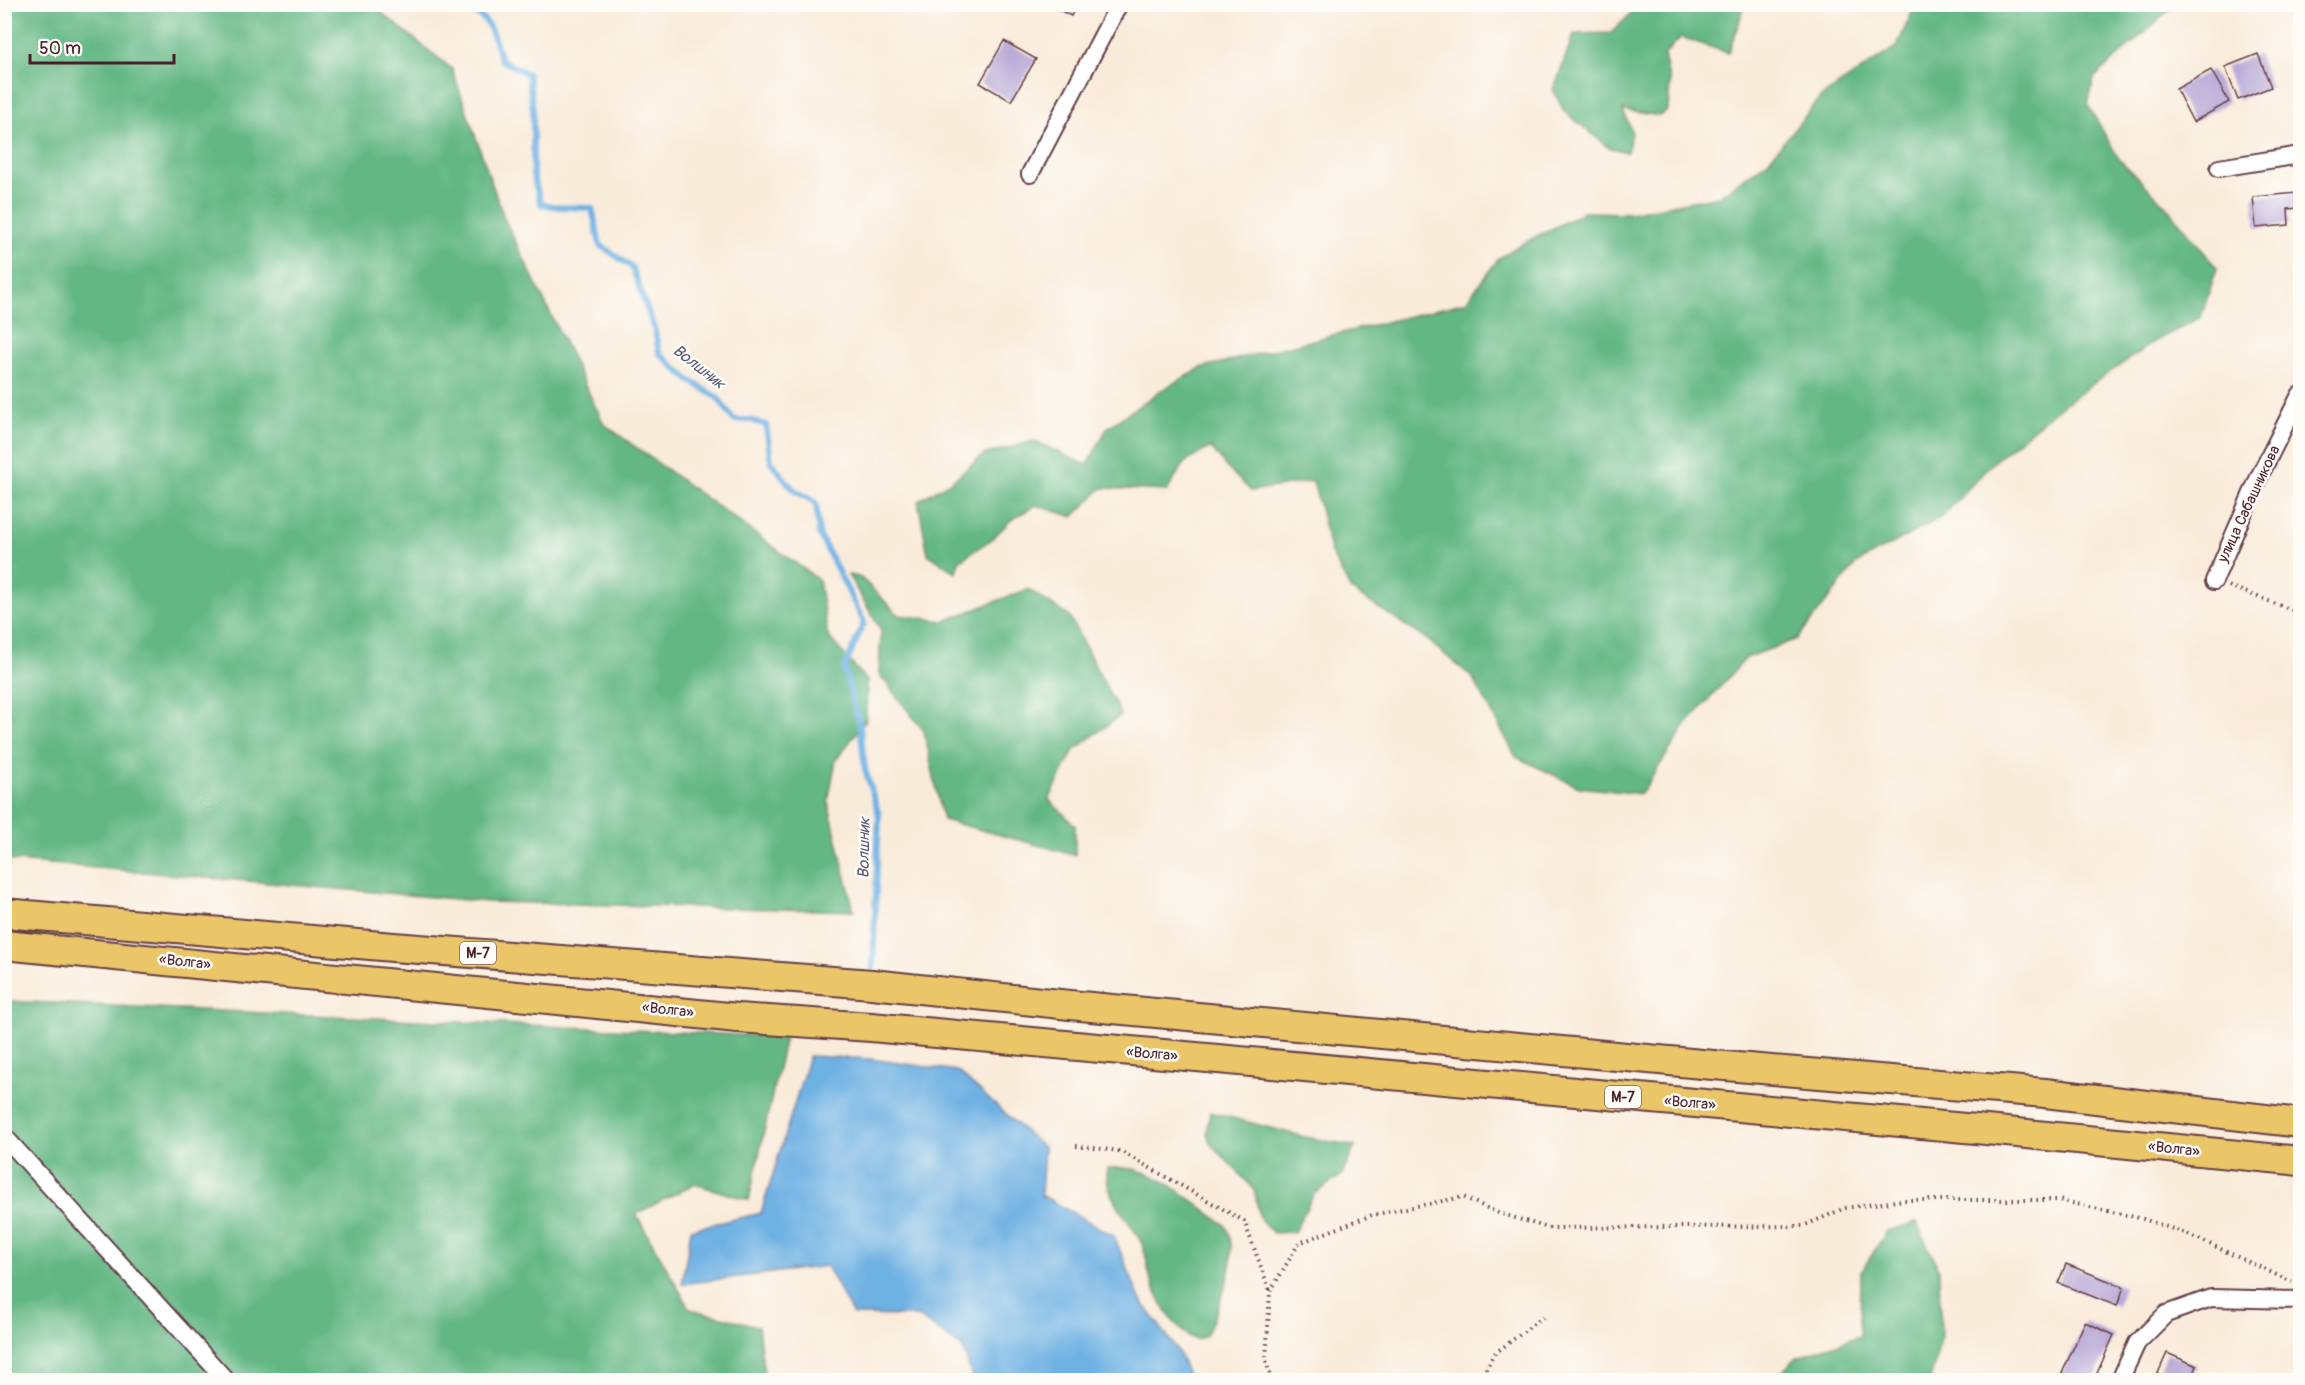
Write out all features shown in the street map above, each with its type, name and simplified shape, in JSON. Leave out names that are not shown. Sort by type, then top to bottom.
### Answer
[{"type":"highway","name":"М-7","points":[[4,914],[872,984],[1094,1007],[2045,1093],[2301,1123]]},
{"type":"highway","name":"«Волга»","points":[[4,945],[738,1018],[871,1027],[2301,1161]]},
{"type":"street","points":[[1030,174],[1119,4]]},
{"type":"street","points":[[2220,168],[2301,155]]},
{"type":"street","name":"улица Сабашникова","points":[[2214,581],[2259,477],[2301,395]]},
{"type":"street","points":[[4,1136],[226,1380]]},
{"type":"street","points":[[2120,1380],[2137,1343],[2166,1314],[2211,1298],[2301,1300]]},
{"type":"path","points":[[2214,581],[2301,613]]},
{"type":"path","points":[[1076,1146],[1120,1150],[1244,1221],[1270,1292],[1266,1360],[1271,1380]]},
{"type":"path","points":[[1270,1292],[1299,1243],[1372,1215],[1463,1197],[1496,1212],[1548,1228],[1803,1226],[1845,1208],[1904,1200],[2060,1200],[2143,1219],[2188,1234],[2301,1286]]},
{"type":"path","points":[[1480,1380],[1494,1354],[1543,1317]]},
{"type":"green space","points":[[4,5],[372,5],[452,69],[504,218],[604,424],[819,580],[828,636],[867,681],[866,720],[836,760],[828,802],[854,911],[489,902],[5,860]]},
{"type":"green space","points":[[1640,5],[1745,5],[1728,53],[1681,37],[1664,55],[1670,83],[1668,110],[1659,116],[1623,110],[1632,133],[1627,152],[1608,147],[1564,111],[1553,90],[1574,34],[1611,33]]},
{"type":"green space","points":[[1915,5],[2175,5],[2094,78],[2088,105],[2119,159],[2167,207],[2217,268],[2201,317],[2152,343],[2064,404],[1994,461],[1942,517],[1857,563],[1797,639],[1746,658],[1686,725],[1641,794],[1579,787],[1516,757],[1473,678],[1425,638],[1351,590],[1331,553],[1313,481],[1251,491],[1227,468],[1211,447],[1184,463],[1167,491],[1102,488],[1073,517],[1036,505],[1011,520],[992,539],[959,561],[956,573],[928,554],[918,501],[953,480],[983,455],[1034,441],[1087,465],[1107,428],[1162,390],[1201,368],[1466,302],[1498,259],[1518,246],[1584,212],[1629,213],[1719,196],[1768,161],[1821,97],[1897,46]]},
{"type":"green space","points":[[848,575],[860,577],[899,615],[944,621],[1028,589],[1069,616],[1121,715],[1074,750],[1049,800],[1075,825],[1075,855],[943,820],[924,731],[879,674],[881,630]]},
{"type":"green space","points":[[5,1001],[785,1037],[749,1200],[694,1184],[636,1214],[690,1309],[758,1326],[765,1380],[5,1380]]},
{"type":"green space","points":[[1210,1112],[1305,1137],[1355,1146],[1342,1175],[1314,1194],[1294,1232],[1273,1233],[1260,1219],[1254,1189],[1210,1143],[1207,1133]]},
{"type":"green space","points":[[1108,1168],[1127,1168],[1153,1176],[1179,1191],[1226,1226],[1230,1238],[1230,1266],[1217,1311],[1206,1336],[1196,1340],[1189,1336],[1175,1323],[1164,1307],[1150,1277],[1141,1242],[1113,1198],[1107,1178]]},
{"type":"green space","points":[[1917,1223],[1939,1270],[1941,1339],[1930,1380],[1775,1380],[1795,1358],[1860,1336],[1861,1272],[1887,1231]]},
{"type":"water","points":[[809,1056],[870,1059],[957,1071],[1044,1148],[1041,1195],[1114,1236],[1140,1299],[1178,1351],[1190,1380],[973,1380],[963,1348],[917,1316],[853,1315],[826,1266],[682,1284],[691,1229],[761,1213]]},
{"type":"building","points":[[1049,4],[1077,4],[1071,16]]},
{"type":"building","points":[[1004,41],[1036,59],[1011,101],[980,83]]},
{"type":"building","points":[[2258,54],[2271,87],[2238,100],[2225,67]]},
{"type":"building","points":[[2296,54],[2300,54],[2300,90],[2299,90]]},
{"type":"building","points":[[2211,70],[2229,102],[2193,122],[2176,89]]},
{"type":"building","points":[[2297,193],[2298,208],[2288,209],[2289,225],[2256,228],[2253,197]]},
{"type":"building","points":[[2066,1264],[2124,1287],[2117,1306],[2058,1283]]},
{"type":"building","points":[[2085,1322],[2114,1335],[2094,1380],[2059,1380]]},
{"type":"building","points":[[2167,1353],[2197,1366],[2191,1380],[2155,1380]]},
{"type":"waterway","name":"Волшник","points":[[454,4],[475,12],[482,18],[491,31],[501,60],[528,74],[533,110],[533,175],[541,204],[592,208],[600,245],[632,267],[655,331],[659,353],[689,380],[718,398],[734,420],[750,420],[766,425],[771,462],[794,490],[816,503],[819,534],[864,622],[844,669],[860,726],[865,769],[879,815],[873,968]]}]
